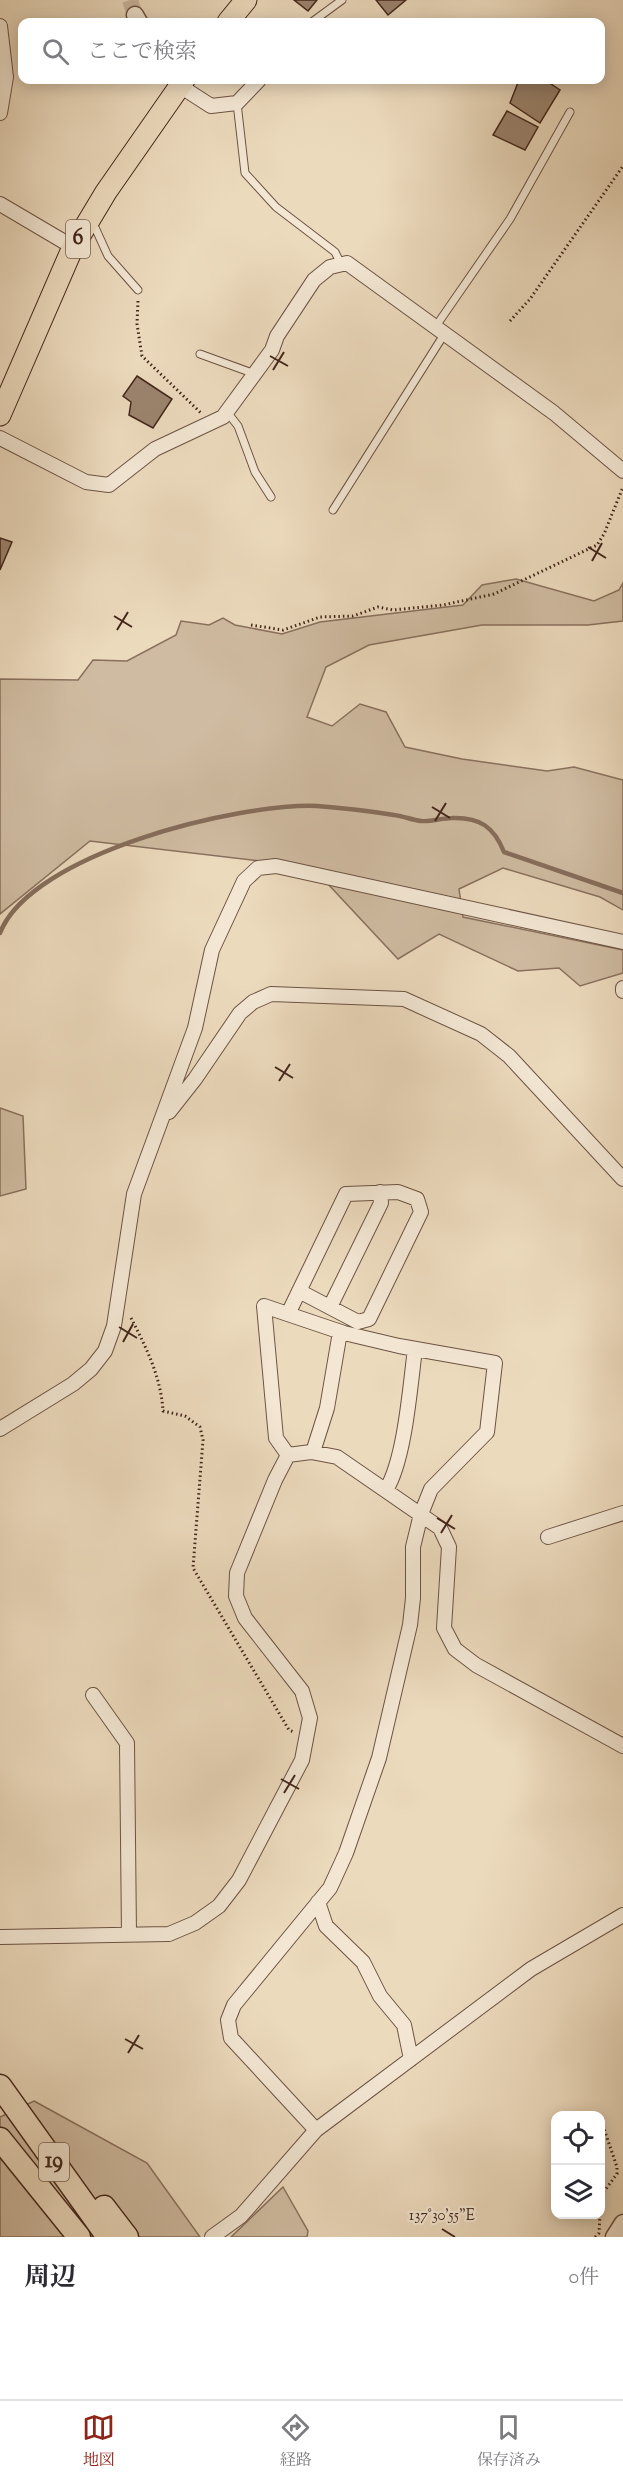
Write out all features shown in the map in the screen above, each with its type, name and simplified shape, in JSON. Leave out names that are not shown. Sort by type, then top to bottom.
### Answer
[{"type":"highway","name":"19","points":[[6,2093],[108,2237]]},
{"type":"highway","name":"19","points":[[6,2093],[127,2237]]},
{"type":"highway","name":"19","points":[[6,2146],[58,2237]]},
{"type":"highway","name":"19","points":[[6,2146],[79,2237]]},
{"type":"main road","points":[[231,18],[246,0]]},
{"type":"main road","name":"6","points":[[0,415],[74,247],[90,218],[178,84]]},
{"type":"street","points":[[0,26],[6,77],[0,113]]},
{"type":"street","points":[[182,84],[211,106],[237,103],[255,84]]},
{"type":"street","points":[[0,204],[74,247]]},
{"type":"street","points":[[0,438],[86,482],[109,485],[155,449],[212,423],[226,412],[255,374],[314,280],[330,267],[347,263],[554,413],[623,471]]},
{"type":"street","points":[[0,1429],[74,1384],[91,1369],[110,1340],[134,1194],[195,1028],[212,950],[244,881],[258,868],[276,866],[623,942]]},
{"type":"street","points":[[162,1121],[195,1079],[240,1013],[253,1002],[270,994],[404,999],[481,1034],[509,1056],[623,1179]]},
{"type":"street","points":[[288,1314],[299,1291],[346,1194],[398,1191],[417,1199],[421,1212],[369,1319],[358,1322],[299,1291]]},
{"type":"street","points":[[330,1307],[381,1203],[380,1192]]},
{"type":"street","points":[[288,1455],[276,1438],[264,1306],[340,1332],[415,1349],[495,1363],[487,1432],[431,1490],[421,1514],[413,1547],[413,1598],[410,1625],[379,1758],[346,1853],[330,1888],[234,2005],[228,2020],[231,2038],[316,2130]]},
{"type":"street","points":[[313,1452],[327,1408],[340,1332]]},
{"type":"street","points":[[386,1490],[391,1482],[403,1429],[415,1349]]},
{"type":"street","points":[[288,1455],[313,1452],[337,1456],[440,1528],[449,1547],[444,1628],[455,1649],[476,1665],[623,1746]]},
{"type":"street","points":[[0,1937],[169,1934],[195,1923],[219,1906],[238,1880],[302,1760],[310,1718],[302,1691],[245,1618],[236,1596],[237,1573],[275,1480],[288,1455]]},
{"type":"street","points":[[548,1537],[623,1513]]},
{"type":"street","points":[[93,1695],[127,1743],[129,1934]]},
{"type":"street","points":[[318,1902],[326,1926],[363,1962],[380,1996],[404,2025],[411,2059]]},
{"type":"street","points":[[212,2237],[241,2216],[316,2130],[531,1969],[623,1915]]},
{"type":"street","points":[[614,2237],[623,2223]]},
{"type":"lane","points":[[317,18],[342,0]]},
{"type":"lane","points":[[237,103],[245,172],[276,207],[334,252],[340,264]]},
{"type":"lane","points":[[333,510],[440,329],[510,219],[570,112]]},
{"type":"lane","points":[[90,218],[108,256],[138,290]]},
{"type":"lane","points":[[200,354],[255,374]]},
{"type":"lane","points":[[226,412],[238,426],[255,472],[271,497]]},
{"type":"path","points":[[510,321],[531,299],[623,166]]},
{"type":"path","points":[[138,290],[137,324],[142,356],[212,423]]},
{"type":"path","points":[[251,626],[282,630],[320,617],[352,616],[378,607],[393,610],[423,607],[494,594],[597,545],[604,534],[623,487]]},
{"type":"path","points":[[116,1305],[130,1316],[148,1352],[162,1392],[163,1411],[185,1416],[200,1427],[203,1440],[193,1568],[289,1730],[306,1738]]},
{"type":"path","points":[[605,2132],[617,2167],[617,2174],[605,2190]]},
{"type":"path","points":[[595,2237],[599,2233],[600,2219]]},
{"type":"shaded area","points":[[516,579],[594,601],[619,590],[623,583],[623,621],[588,625],[482,625],[369,645],[326,667],[307,717],[332,726],[360,704],[386,712],[405,747],[462,759],[547,771],[574,767],[623,780],[623,910],[600,897],[503,868],[459,889],[463,917],[623,950],[623,973],[580,986],[559,968],[518,971],[439,934],[398,959],[312,867],[90,841],[0,914],[0,679],[78,680],[93,660],[127,661],[176,635],[181,621],[209,625],[223,618],[235,625],[282,634],[320,622],[463,605],[482,585]]},
{"type":"shaded area","points":[[0,1108],[23,1116],[26,1189],[0,1196]]},
{"type":"shaded area","points":[[34,2101],[147,2163],[200,2237],[0,2237],[0,2117]]},
{"type":"shaded area","points":[[283,2187],[308,2231],[307,2237],[231,2237]]},
{"type":"building","points":[[294,0],[317,0],[308,11]]},
{"type":"building","points":[[376,0],[406,0],[388,15]]},
{"type":"building","points":[[517,84],[551,84],[560,90],[540,123],[510,103]]},
{"type":"building","points":[[507,111],[538,127],[525,150],[493,135]]},
{"type":"building","points":[[137,376],[172,399],[153,428],[129,415],[131,402],[123,396]]},
{"type":"building","points":[[0,538],[12,542],[0,570]]},
{"type":"waterway","points":[[0,933],[19,904],[52,879],[93,857],[141,838],[191,824],[239,813],[282,807],[317,806],[366,811],[421,821],[471,819],[491,830],[504,852],[623,893]]},
{"type":"tunnel","points":[[130,0],[135,15]]}]
